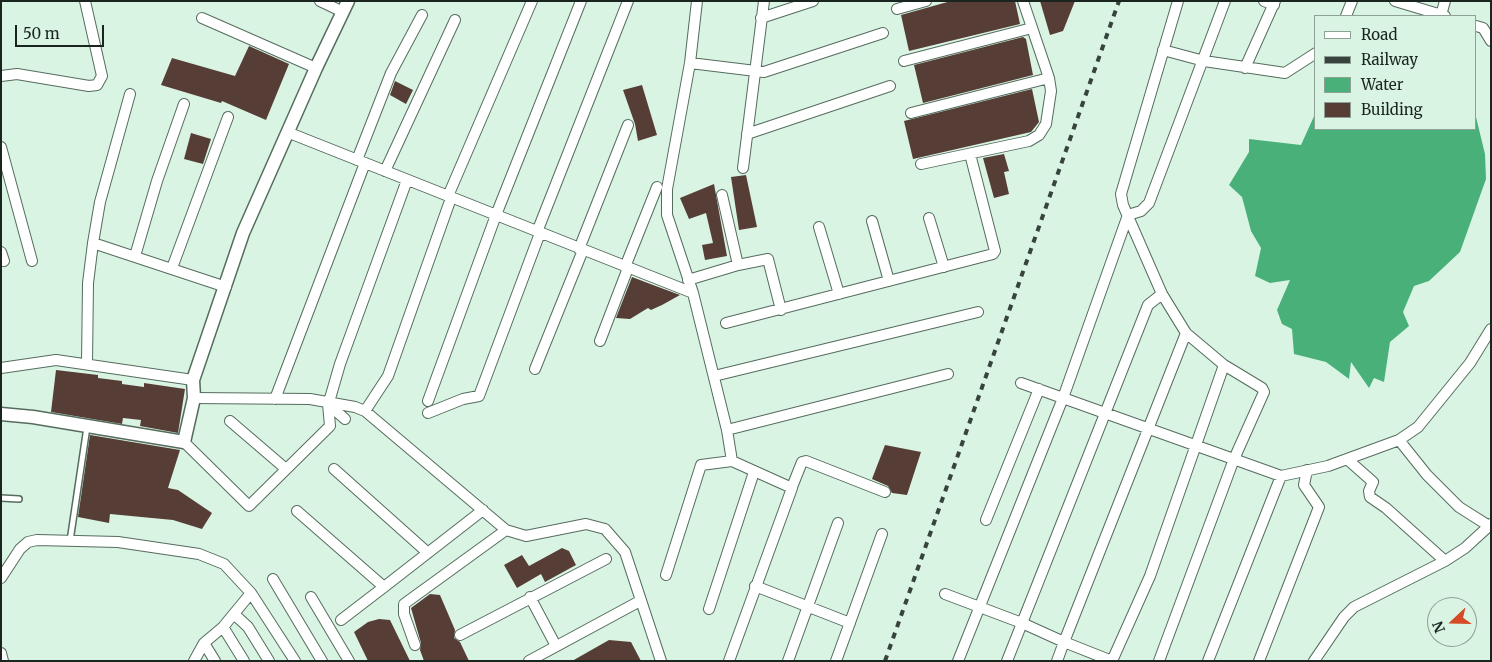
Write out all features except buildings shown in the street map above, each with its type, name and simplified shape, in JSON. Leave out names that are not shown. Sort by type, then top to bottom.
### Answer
[{"type":"street","points":[[1,76],[17,74],[89,86],[97,85],[102,76],[85,1]]},
{"type":"street","points":[[184,442],[194,398],[193,380],[243,233],[345,6],[320,1]]},
{"type":"street","points":[[365,411],[388,376],[450,197],[532,1]]},
{"type":"street","points":[[428,401],[496,216],[581,1]]},
{"type":"street","points":[[428,413],[463,399],[479,396],[538,232],[628,1]]},
{"type":"street","points":[[697,1],[690,63],[666,204],[667,216],[693,293],[727,430],[732,460]]},
{"type":"street","points":[[743,168],[764,1]]},
{"type":"street","points":[[761,18],[813,1]]},
{"type":"street","points":[[897,9],[926,1]]},
{"type":"street","points":[[921,164],[1029,141],[1039,135],[1046,124],[1050,104],[1049,78],[1023,1]]},
{"type":"street","points":[[1159,661],[1234,459],[1264,392],[1262,388],[1224,365],[1186,332],[1162,294],[1121,194],[1178,1]]},
{"type":"street","points":[[1128,215],[1141,212],[1149,203],[1225,1]]},
{"type":"street","points":[[1346,15],[1352,1]]},
{"type":"street","points":[[1443,15],[1446,1]]},
{"type":"street","points":[[1245,68],[1271,2]]},
{"type":"street","points":[[1399,2],[1440,15]]},
{"type":"street","points":[[275,399],[391,74],[422,15]]},
{"type":"street","points":[[202,18],[316,68]]},
{"type":"street","points":[[385,171],[455,20]]},
{"type":"street","points":[[1477,26],[1483,28],[1491,41]]},
{"type":"street","points":[[904,61],[1032,28]]},
{"type":"street","points":[[690,63],[764,72],[883,33]]},
{"type":"street","points":[[1163,50],[1245,68],[1285,73],[1314,54]]},
{"type":"street","points":[[911,113],[1049,78]]},
{"type":"street","points":[[747,134],[890,86]]},
{"type":"street","points":[[87,363],[88,283],[92,243],[100,202],[130,94]]},
{"type":"street","points":[[135,256],[157,181],[184,104]]},
{"type":"street","points":[[172,268],[228,117]]},
{"type":"street","points":[[535,369],[628,125]]},
{"type":"street","points":[[287,132],[693,293]]},
{"type":"street","points":[[1,147],[4,170],[32,261]]},
{"type":"street","points":[[726,323],[995,253],[970,154]]},
{"type":"street","points":[[329,402],[340,364],[408,180]]},
{"type":"street","points":[[600,341],[657,187]]},
{"type":"street","points":[[722,195],[738,265]]},
{"type":"street","points":[[958,661],[1063,398],[1128,215]]},
{"type":"street","points":[[929,218],[944,267]]},
{"type":"street","points":[[872,220],[889,281]]},
{"type":"street","points":[[820,227],[839,294]]},
{"type":"street","points":[[92,243],[226,287]]},
{"type":"street","points":[[688,280],[738,265],[768,259],[781,310]]},
{"type":"street","points":[[1007,661],[1148,305],[1162,294]]},
{"type":"street","points":[[714,376],[978,312]]},
{"type":"street","points":[[1021,383],[1281,476],[1348,458],[1399,440],[1418,427],[1470,362],[1491,329]]},
{"type":"street","points":[[1057,661],[1186,332]]},
{"type":"street","points":[[1,368],[56,360],[87,363],[193,380]]},
{"type":"street","points":[[945,594],[1022,623],[1112,661],[1150,576],[1224,365]]},
{"type":"street","points":[[727,430],[948,374]]},
{"type":"street","points":[[986,520],[1039,389]]},
{"type":"street","points":[[194,398],[310,399],[365,411],[506,530],[526,536],[586,524],[605,529],[624,552],[661,661]]},
{"type":"street","points":[[1,414],[33,417],[184,442],[249,506],[330,426],[328,404],[345,419]]},
{"type":"street","points":[[230,421],[286,469]]},
{"type":"street","points":[[1314,661],[1344,617],[1354,607],[1445,561],[1465,548],[1490,526],[1460,506],[1427,474],[1399,440]]},
{"type":"street","points":[[1348,458],[1373,482],[1369,491],[1370,497],[1386,508],[1445,561]]},
{"type":"street","points":[[666,575],[702,465],[732,460],[754,472],[792,487]]},
{"type":"street","points":[[729,661],[802,462],[806,461],[885,492]]},
{"type":"street","points":[[334,470],[428,553]]},
{"type":"street","points":[[1259,661],[1319,507],[1304,484],[1307,470]]},
{"type":"street","points":[[709,609],[754,472]]},
{"type":"street","points":[[1208,661],[1281,476]]},
{"type":"street","points":[[341,620],[483,510]]},
{"type":"street","points":[[297,511],[384,587]]},
{"type":"street","points":[[788,661],[838,523]]},
{"type":"street","points":[[416,645],[404,614],[404,604],[506,530]]},
{"type":"street","points":[[836,661],[882,534]]},
{"type":"street","points":[[1,578],[20,549],[28,542],[118,542],[199,554],[224,564],[251,593],[295,661]]},
{"type":"street","points":[[460,635],[606,559]]},
{"type":"street","points":[[273,579],[322,661]]},
{"type":"street","points":[[755,586],[850,622]]},
{"type":"street","points":[[194,661],[204,643],[223,627],[251,593]]},
{"type":"street","points":[[311,597],[349,661]]},
{"type":"street","points":[[530,597],[556,646]]},
{"type":"street","points":[[529,661],[640,601]]},
{"type":"street","points":[[234,614],[248,627],[269,661]]},
{"type":"street","points":[[223,627],[244,661]]},
{"type":"street","points":[[204,643],[215,661]]},
{"type":"street","points":[[1,653],[3,661]]},
{"type":"lane","points":[[70,541],[88,426]]},
{"type":"lane","points":[[1,498],[18,499]]},
{"type":"water","points":[[1314,116],[1314,130],[1477,130],[1477,121],[1485,154],[1486,179],[1460,252],[1429,281],[1414,286],[1403,312],[1409,326],[1390,342],[1384,382],[1374,378],[1369,388],[1351,362],[1349,379],[1326,362],[1294,354],[1292,329],[1282,324],[1277,310],[1290,280],[1270,283],[1255,276],[1261,248],[1251,231],[1242,197],[1229,185],[1249,152],[1249,139],[1301,145]]},
{"type":"railway","points":[[885,661],[1119,1]]}]
